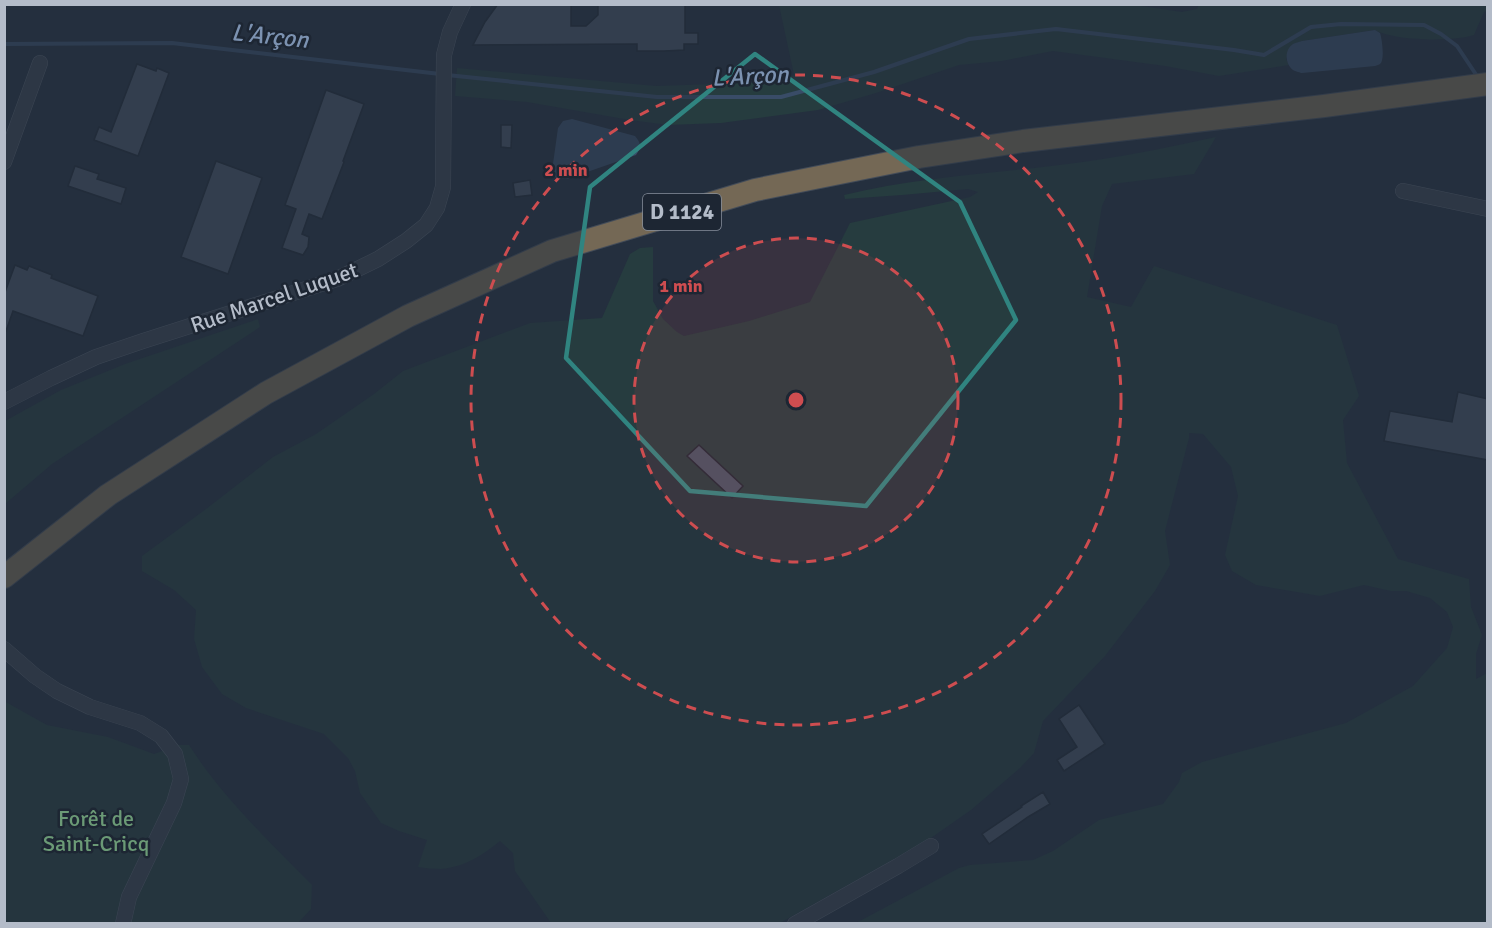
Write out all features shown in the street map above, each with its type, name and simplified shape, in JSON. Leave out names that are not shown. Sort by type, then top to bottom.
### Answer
[{"type":"highway","name":"D 1124","points":[[4,577],[108,495],[266,393],[408,316],[552,251],[755,190],[919,157],[1023,141],[1324,106],[1488,84]]},
{"type":"street","name":"Rue Marcel Luquet","points":[[4,402],[96,357],[337,279],[378,260],[426,225],[437,208],[443,187],[444,55],[450,32],[463,4]]},
{"type":"street","points":[[4,162],[40,63]]},
{"type":"street","points":[[1403,191],[1488,209]]},
{"type":"street","points":[[4,649],[34,676],[57,691],[90,707],[140,723],[161,736],[175,754],[181,779],[179,787],[174,803],[129,897],[123,924]]},
{"type":"street","points":[[795,924],[931,846]]},
{"type":"highlighted area","points":[[755,54],[960,202],[1016,320],[866,506],[690,491],[566,358],[590,187]]},
{"type":"green space","points":[[1128,4],[1182,12],[1197,9],[1199,4],[1487,5],[1487,11],[1484,12],[1474,35],[1452,39],[1424,39],[1384,34],[1375,30],[1302,41],[1292,45],[1286,59],[1289,65],[1219,76],[1165,66],[1053,51],[1002,61],[959,65],[818,110],[721,123],[668,125],[527,102],[455,96],[457,68],[656,86],[774,82],[794,75],[779,5]]},
{"type":"green space","points":[[1216,137],[1194,174],[1112,184],[1102,206],[1087,297],[1131,307],[1154,266],[1337,325],[1359,396],[1343,420],[1347,463],[1398,559],[1469,579],[1471,607],[1482,635],[1476,654],[1476,679],[1487,673],[1487,923],[856,923],[959,868],[970,865],[1033,860],[1053,851],[1099,820],[1163,804],[1179,782],[1182,773],[1202,762],[1346,723],[1413,686],[1447,648],[1453,627],[1447,612],[1430,598],[1406,591],[1391,591],[1364,585],[1320,596],[1256,585],[1232,571],[1225,555],[1238,496],[1231,467],[1203,434],[1189,433],[1165,531],[1170,565],[1155,591],[1105,656],[1043,721],[1034,753],[971,810],[928,840],[780,923],[551,923],[515,871],[513,853],[500,841],[480,855],[458,866],[441,869],[418,867],[427,840],[381,823],[360,793],[355,771],[348,758],[324,734],[246,708],[222,694],[202,667],[194,639],[196,610],[174,590],[142,571],[142,556],[273,457],[316,434],[403,371],[530,323],[602,318],[630,254],[640,248],[653,247],[653,301],[663,319],[684,336],[749,321],[810,302],[850,223],[970,197],[978,192],[968,189],[845,199],[844,195],[905,183],[1106,159]]},
{"type":"green space","points":[[258,319],[260,327],[52,464],[5,504],[5,421],[61,390],[125,364]]},
{"type":"green space","name":"Forêt de Saint-Cricq","points":[[4,701],[47,725],[108,737],[154,754],[178,745],[189,745],[231,801],[312,885],[311,909],[298,923],[5,923]]},
{"type":"water","points":[[1375,30],[1380,33],[1382,44],[1382,62],[1379,65],[1302,73],[1293,70],[1288,64],[1287,53],[1294,44]]},
{"type":"water","points":[[572,119],[635,136],[640,143],[639,150],[636,155],[567,179],[556,178],[552,171],[558,128],[563,121]]},
{"type":"building","points":[[498,4],[571,4],[571,26],[586,26],[598,15],[598,4],[685,4],[685,33],[698,33],[698,44],[684,44],[684,50],[664,51],[637,51],[637,44],[473,45]]},
{"type":"building","points":[[137,64],[169,73],[138,156],[94,140],[99,127],[111,132]]},
{"type":"building","points":[[326,90],[364,104],[322,219],[309,214],[302,234],[309,237],[308,247],[303,255],[282,248],[296,209],[285,205]]},
{"type":"building","points":[[501,125],[512,125],[511,148],[501,147]]},
{"type":"building","points":[[216,161],[262,178],[228,274],[181,257]]},
{"type":"building","points":[[75,166],[99,174],[97,179],[126,188],[121,204],[68,186]]},
{"type":"building","points":[[530,180],[532,195],[515,197],[513,183]]},
{"type":"building","points":[[15,265],[27,270],[29,266],[52,275],[51,278],[98,296],[83,336],[13,311],[6,331],[4,331],[4,295]]},
{"type":"building","points":[[1458,392],[1488,399],[1488,460],[1384,441],[1390,411],[1452,422]]},
{"type":"building","points":[[699,445],[743,486],[732,498],[687,456]]},
{"type":"building","points":[[1079,705],[1105,744],[1064,771],[1057,760],[1077,747],[1059,719]]},
{"type":"building","points":[[1043,792],[1050,804],[989,844],[982,834]]},
{"type":"waterway","name":"L'Arçon","points":[[447,75],[657,97],[781,97],[874,72],[969,39],[1056,29],[1264,55],[1311,27],[1341,24],[1424,25],[1457,46],[1477,76]]},
{"type":"waterway","name":"L'Arçon","points":[[4,44],[172,43],[440,74]]}]
